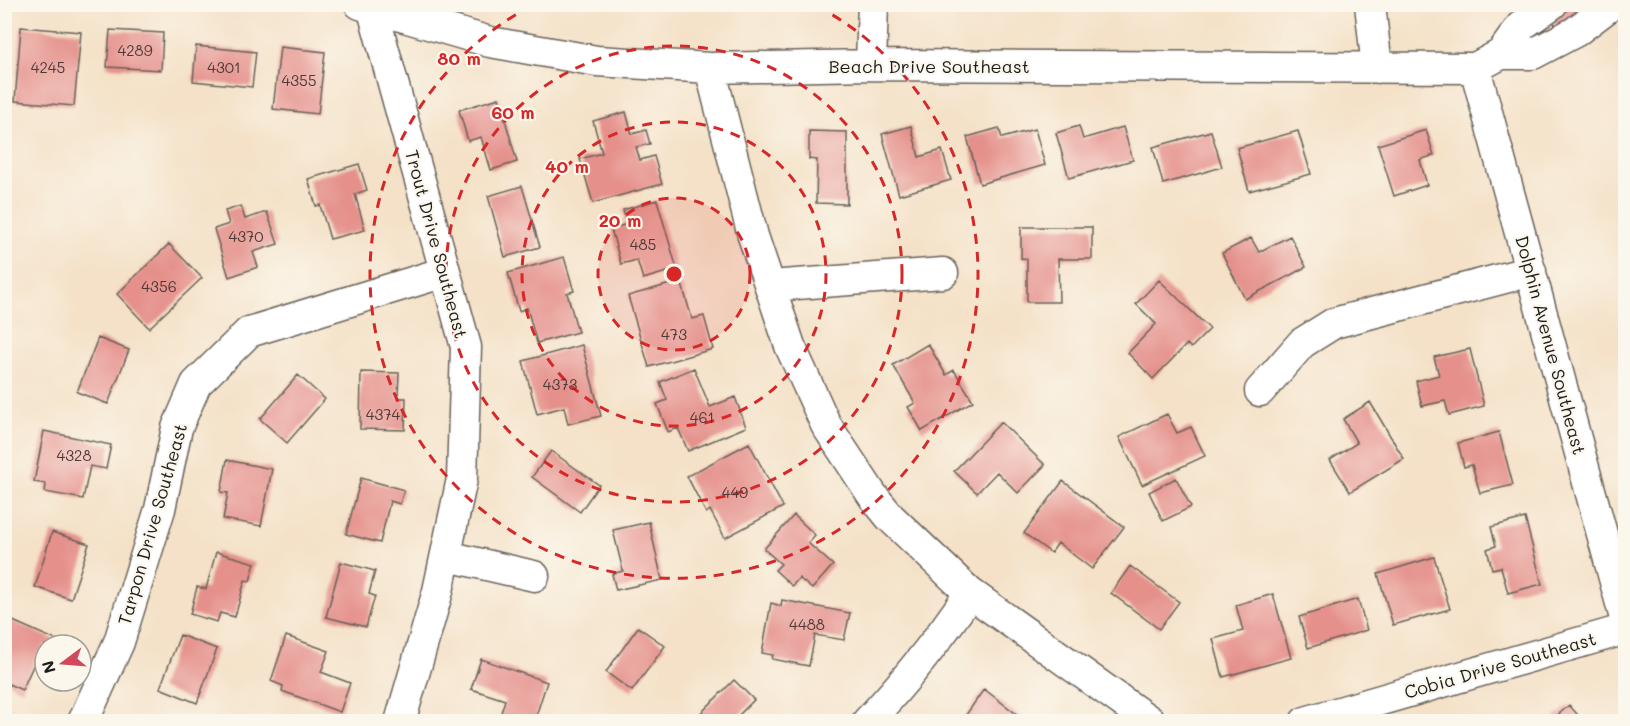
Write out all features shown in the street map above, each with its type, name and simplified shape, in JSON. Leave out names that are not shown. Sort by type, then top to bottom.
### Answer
[{"type":"street","points":[[871,65],[873,4]]},
{"type":"street","points":[[1370,4],[1377,68]]},
{"type":"street","points":[[1475,69],[1501,54],[1521,25],[1552,4]]},
{"type":"street","name":"Beach Drive Southeast","points":[[366,6],[501,44],[597,61],[710,68],[871,65],[1475,69]]},
{"type":"street","name":"Trout Drive Southeast","points":[[366,6],[466,347],[462,479],[447,556],[400,722]]},
{"type":"street","points":[[1501,54],[1533,54],[1575,32],[1602,8]]},
{"type":"street","points":[[710,68],[753,236],[790,346],[826,425],[890,517],[970,593],[1151,722]]},
{"type":"street","name":"Dolphin Avenue Southeast","points":[[1475,69],[1626,622]]},
{"type":"street","points":[[1260,391],[1302,344],[1334,323],[1531,271]]},
{"type":"street","name":"Tarpon Drive Southeast","points":[[84,722],[119,642],[160,509],[177,428],[196,384],[249,332],[445,272]]},
{"type":"street","points":[[770,286],[943,273]]},
{"type":"street","points":[[447,556],[534,576]]},
{"type":"street","points":[[867,722],[893,694],[947,627],[970,593]]},
{"type":"street","name":"Cobia Drive Southeast","points":[[1305,722],[1626,629]]},
{"type":"building","points":[[1572,4],[1580,18],[1559,30],[1550,17]]},
{"type":"building","points":[[21,27],[81,32],[74,106],[15,101]]},
{"type":"building","points":[[110,30],[163,33],[161,70],[107,67]]},
{"type":"building","points":[[196,46],[256,52],[252,87],[193,81]]},
{"type":"building","points":[[280,47],[325,52],[318,114],[273,109]]},
{"type":"building","points":[[499,98],[517,162],[491,170],[481,137],[468,141],[459,110]]},
{"type":"building","points":[[626,112],[632,134],[646,130],[650,144],[636,147],[640,160],[654,156],[662,184],[593,203],[580,159],[602,153],[593,121]]},
{"type":"building","points":[[911,126],[919,157],[942,150],[951,180],[899,195],[882,134]]},
{"type":"building","points":[[1079,126],[1083,139],[1123,127],[1133,160],[1069,178],[1056,133]]},
{"type":"building","points":[[999,128],[1002,138],[1035,129],[1045,165],[980,184],[967,137]]},
{"type":"building","points":[[1426,130],[1434,155],[1420,160],[1427,185],[1394,196],[1378,145]]},
{"type":"building","points":[[809,131],[847,132],[847,204],[816,203],[817,160],[809,159]]},
{"type":"building","points":[[1211,131],[1222,167],[1163,184],[1153,147]]},
{"type":"building","points":[[1298,131],[1311,174],[1249,191],[1237,148]]},
{"type":"building","points":[[359,164],[367,190],[355,194],[365,230],[330,239],[320,205],[316,206],[308,179]]},
{"type":"building","points":[[522,186],[540,247],[505,257],[488,196]]},
{"type":"building","points":[[657,200],[677,269],[643,279],[637,260],[621,264],[611,229],[627,224],[623,210]]},
{"type":"building","points":[[241,206],[245,219],[267,212],[278,244],[253,252],[258,267],[229,277],[214,229],[229,224],[225,211]]},
{"type":"building","points":[[1021,227],[1092,227],[1092,259],[1058,259],[1059,302],[1027,302],[1027,259],[1021,258]]},
{"type":"building","points":[[1290,236],[1306,267],[1245,299],[1222,253],[1251,238],[1259,252]]},
{"type":"building","points":[[169,244],[202,278],[149,328],[117,294]]},
{"type":"building","points":[[564,257],[574,291],[567,293],[578,332],[537,343],[527,308],[519,311],[508,273]]},
{"type":"building","points":[[1159,280],[1210,329],[1191,348],[1187,344],[1153,379],[1128,353],[1156,324],[1136,304]]},
{"type":"building","points":[[681,281],[692,319],[704,316],[713,349],[649,367],[628,296]]},
{"type":"building","points":[[98,338],[129,350],[108,404],[77,392]]},
{"type":"building","points":[[928,344],[946,375],[954,370],[973,401],[922,431],[908,407],[915,403],[893,365]]},
{"type":"building","points":[[582,345],[601,416],[568,424],[564,407],[537,414],[523,361]]},
{"type":"building","points":[[1470,349],[1484,406],[1449,415],[1445,401],[1422,406],[1416,381],[1439,375],[1434,357]]},
{"type":"building","points":[[694,368],[710,407],[735,397],[746,427],[688,451],[678,428],[668,432],[657,404],[667,400],[660,382]]},
{"type":"building","points":[[361,372],[399,373],[398,398],[406,398],[405,430],[360,429]]},
{"type":"building","points":[[298,375],[325,399],[287,443],[260,419]]},
{"type":"building","points":[[1370,402],[1404,459],[1350,492],[1330,460],[1357,443],[1343,419]]},
{"type":"building","points":[[1167,414],[1177,433],[1191,427],[1205,456],[1142,485],[1119,437]]},
{"type":"building","points":[[1001,422],[1045,465],[1018,493],[997,472],[977,493],[954,471]]},
{"type":"building","points":[[44,431],[111,445],[106,469],[90,466],[83,499],[45,492],[46,484],[34,482]]},
{"type":"building","points":[[1499,432],[1513,485],[1480,493],[1472,465],[1464,467],[1458,443]]},
{"type":"building","points":[[749,443],[783,507],[725,538],[710,510],[706,513],[687,476]]},
{"type":"building","points":[[551,451],[599,485],[580,512],[532,477]]},
{"type":"building","points":[[227,460],[272,469],[261,526],[223,519],[228,493],[221,492]]},
{"type":"building","points":[[361,478],[404,490],[400,504],[390,501],[380,543],[346,534]]},
{"type":"building","points":[[1176,478],[1191,507],[1163,521],[1149,492]]},
{"type":"building","points":[[1063,481],[1124,527],[1092,569],[1058,543],[1051,553],[1024,533]]},
{"type":"building","points":[[794,515],[815,535],[808,543],[833,565],[812,589],[799,578],[792,586],[775,570],[781,564],[764,549]]},
{"type":"building","points":[[1525,518],[1542,584],[1508,593],[1501,567],[1492,569],[1487,549],[1496,546],[1491,527]]},
{"type":"building","points":[[649,522],[662,580],[616,590],[612,574],[623,571],[613,530]]},
{"type":"building","points":[[52,532],[89,544],[71,599],[35,587]]},
{"type":"building","points":[[216,552],[255,563],[250,581],[245,580],[235,617],[220,613],[217,622],[190,614],[197,587],[206,589]]},
{"type":"building","points":[[1434,557],[1450,609],[1393,625],[1378,574]]},
{"type":"building","points":[[341,562],[375,571],[369,594],[375,596],[366,627],[326,617]]},
{"type":"building","points":[[1130,566],[1179,602],[1159,629],[1111,593]]},
{"type":"building","points":[[1273,594],[1291,658],[1223,677],[1213,639],[1243,631],[1236,605]]},
{"type":"building","points":[[1358,599],[1367,630],[1308,648],[1299,617]]},
{"type":"building","points":[[782,600],[850,613],[844,640],[815,635],[809,666],[772,659],[773,655],[762,653],[771,603],[781,606]]},
{"type":"building","points":[[4,617],[40,633],[33,633],[33,666],[22,690],[4,682]]},
{"type":"building","points":[[638,627],[665,646],[632,691],[606,672]]},
{"type":"building","points":[[180,635],[217,649],[197,703],[160,688]]},
{"type":"building","points":[[286,636],[329,651],[321,672],[350,683],[340,712],[282,691],[283,686],[271,681]]},
{"type":"building","points":[[481,659],[547,682],[534,722],[518,722],[500,716],[505,700],[471,689]]},
{"type":"building","points":[[734,680],[754,700],[734,720],[735,722],[703,722],[699,715]]},
{"type":"building","points":[[984,689],[1027,722],[961,722]]},
{"type":"building","points":[[1569,705],[1584,722],[1550,722]]}]
